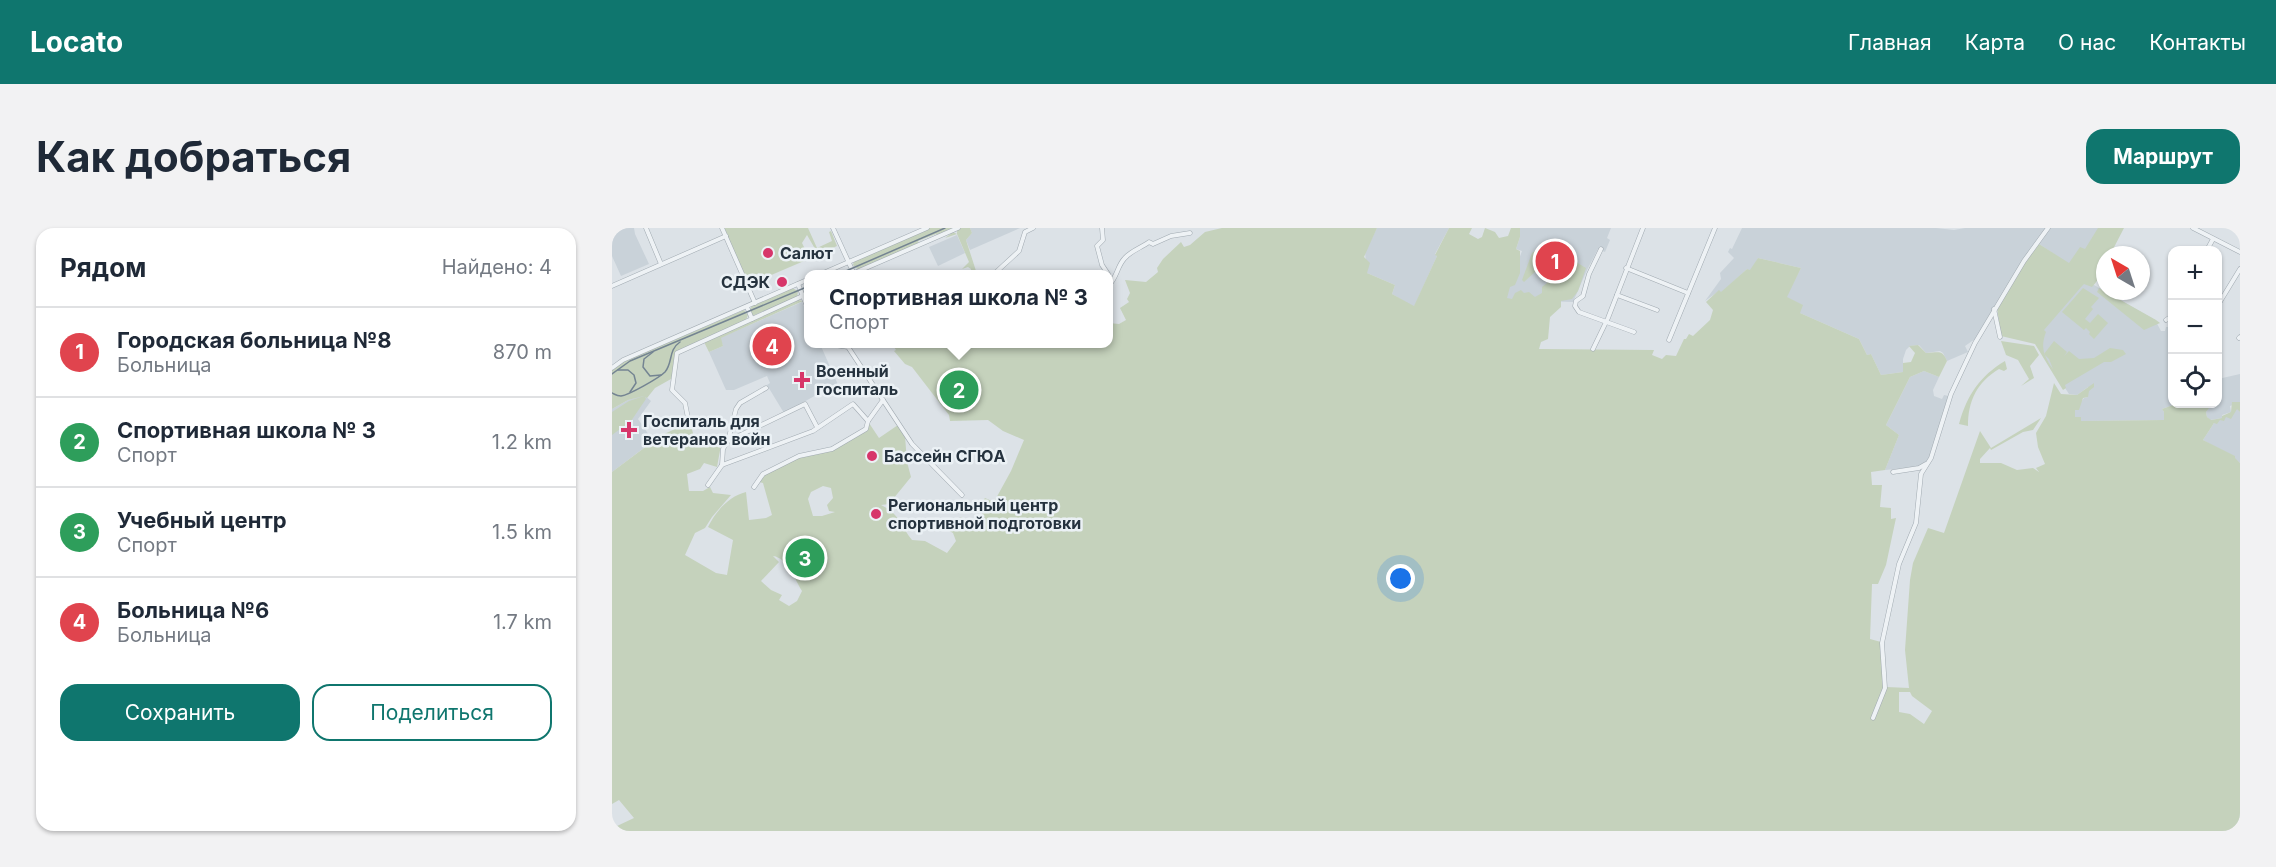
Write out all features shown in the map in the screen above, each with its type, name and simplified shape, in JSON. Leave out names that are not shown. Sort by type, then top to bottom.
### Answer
[{"type":"street","points":[[646,228],[661,264]]},
{"type":"street","points":[[722,228],[755,303]]},
{"type":"street","points":[[833,228],[852,270]]},
{"type":"street","points":[[830,270],[927,228]]},
{"type":"street","points":[[862,270],[958,228]]},
{"type":"street","points":[[998,270],[1019,251],[1025,232],[1034,228]]},
{"type":"street","points":[[1105,270],[1097,246],[1103,240],[1102,229],[1110,228]]},
{"type":"street","points":[[1593,349],[1643,228]]},
{"type":"street","points":[[1669,340],[1715,228]]},
{"type":"street","points":[[1873,718],[1885,688],[1882,643],[1899,564],[1916,523],[1918,482],[1929,462],[1951,394],[1994,309],[2048,228]]},
{"type":"street","points":[[2193,228],[2240,252]]},
{"type":"street","points":[[1113,282],[1121,262],[1128,255],[1149,242],[1153,244],[1171,236],[1190,233]]},
{"type":"street","points":[[612,286],[726,236]]},
{"type":"street","points":[[2209,246],[2213,238]]},
{"type":"street","points":[[1601,249],[1582,296],[1576,301],[1575,306],[1579,312],[1634,332]]},
{"type":"street","points":[[1626,268],[1688,293]]},
{"type":"street","points":[[2220,300],[2240,268]]},
{"type":"street","points":[[612,368],[623,360],[804,281]]},
{"type":"street","points":[[689,423],[686,406],[672,390],[677,353],[803,296],[798,284]]},
{"type":"street","points":[[1617,295],[1657,310]]},
{"type":"street","points":[[747,307],[752,319]]},
{"type":"street","points":[[1994,309],[2000,337]]},
{"type":"street","points":[[849,348],[912,444],[962,495]]},
{"type":"street","points":[[708,485],[722,465],[723,449],[728,441],[736,409],[740,403],[766,388]]},
{"type":"street","points":[[754,487],[763,474],[799,456],[832,449],[866,429],[868,421],[883,400]]},
{"type":"street","points":[[728,441],[805,404],[818,426]]},
{"type":"street","points":[[722,465],[813,431],[853,405],[868,421]]},
{"type":"street","points":[[1893,472],[1919,468],[1929,462]]},
{"type":"shaded area","points":[[612,228],[634,228],[649,264],[621,276],[612,256]]},
{"type":"shaded area","points":[[970,228],[1020,228],[970,250],[966,240],[972,233]]},
{"type":"shaded area","points":[[1377,228],[1449,228],[1435,254],[1437,256],[1414,307],[1392,294],[1395,285],[1367,273],[1365,252]]},
{"type":"shaded area","points":[[1520,228],[1611,228],[1607,238],[1610,240],[1605,252],[1598,249],[1573,302],[1504,300],[1522,251],[1516,249]]},
{"type":"shaded area","points":[[1742,228],[1936,228],[1954,230],[2047,228],[1975,339],[1965,346],[1968,352],[1947,361],[1940,351],[1926,353],[1919,345],[1910,346],[1903,359],[1903,372],[1881,375],[1871,354],[1867,355],[1859,339],[1800,313],[1786,297],[1801,268],[1758,258],[1753,269],[1750,271],[1747,269],[1721,293],[1719,291],[1705,301],[1721,279],[1720,273],[1734,258],[1728,252],[1730,248],[1732,249]]},
{"type":"shaded area","points":[[2050,228],[2116,228],[2100,246],[2096,246],[2096,250],[2078,270],[2039,244]]},
{"type":"shaded area","points":[[957,235],[965,253],[938,266],[929,247]]},
{"type":"shaded area","points":[[2079,280],[2096,286],[2096,300],[2120,300],[2155,320],[2161,331],[2165,331],[2168,327],[2168,407],[2162,409],[2164,420],[2080,421],[2075,417],[2075,410],[2084,398],[2088,397],[2088,387],[2077,395],[2069,394],[2043,354],[2044,325]]},
{"type":"shaded area","points":[[802,302],[804,348],[822,348],[839,387],[832,391],[827,389],[784,413],[767,385],[770,383],[767,376],[734,390],[726,390],[709,352],[723,346],[720,338]]},
{"type":"shaded area","points":[[1924,371],[1939,377],[1933,390],[1934,396],[1942,399],[1944,395],[1949,396],[1930,456],[1926,463],[1917,467],[1885,470],[1899,435],[1886,425],[1910,377]]},
{"type":"shaded area","points":[[2240,374],[2240,402],[2230,406],[2231,412],[2222,415],[2222,418],[2210,420],[2206,412],[2209,408],[2222,408],[2222,378]]},
{"type":"shaded area","name":"Госпиталь для ветеранов войн","points":[[644,395],[651,401],[638,419],[653,441],[612,472],[612,409],[628,400]]},
{"type":"shaded area","points":[[2237,408],[2240,412],[2240,463],[2203,440],[2214,423]]},
{"type":"green space","name":"Салют","points":[[723,228],[808,228],[817,248],[832,241],[829,232],[831,231],[837,246],[818,254],[807,235],[802,243],[805,249],[800,252],[804,261],[762,279],[759,273],[746,279]]},
{"type":"green space","points":[[930,228],[956,228],[918,241],[919,245],[859,270],[853,265],[854,261]]},
{"type":"green space","points":[[961,228],[970,228],[972,233],[966,240],[976,270],[968,267],[962,269],[969,262],[957,234],[957,230]]},
{"type":"green space","points":[[1222,228],[1377,228],[1364,257],[1370,263],[1367,273],[1395,285],[1392,294],[1414,306],[1449,228],[1472,228],[1469,234],[1478,239],[1482,237],[1485,228],[1495,232],[1499,238],[1508,236],[1511,228],[1520,228],[1516,249],[1520,251],[1520,273],[1515,285],[1510,287],[1507,298],[1512,299],[1515,293],[1521,290],[1535,297],[1542,293],[1542,287],[1547,283],[1546,275],[1539,275],[1546,265],[1561,275],[1571,273],[1576,262],[1586,268],[1578,291],[1572,299],[1561,301],[1561,307],[1550,317],[1548,339],[1541,342],[1539,349],[1654,350],[1652,355],[1662,359],[1666,355],[1676,356],[1684,339],[1689,334],[1693,336],[1710,320],[1713,310],[1706,302],[1747,269],[1750,270],[1758,258],[1801,268],[1787,297],[1803,305],[1800,313],[1859,339],[1867,355],[1871,354],[1881,375],[1903,372],[1903,363],[1911,362],[1915,353],[1909,346],[1918,345],[1926,353],[1941,353],[1947,361],[1939,377],[1924,371],[1910,377],[1886,425],[1899,435],[1885,470],[1871,472],[1872,485],[1882,485],[1880,507],[1891,508],[1891,519],[1896,518],[1886,565],[1878,584],[1872,584],[1870,639],[1881,642],[1886,687],[1909,688],[1905,650],[1913,563],[1928,528],[1944,533],[1980,431],[1991,448],[2041,418],[2033,430],[2023,432],[1991,450],[1990,448],[1980,459],[1980,463],[2001,463],[2017,470],[2033,468],[2039,472],[2036,468],[2045,464],[2038,447],[2036,433],[2046,416],[2054,383],[2061,394],[2077,395],[2094,383],[2088,397],[2083,398],[2079,410],[2075,410],[2075,417],[2081,417],[2081,421],[2164,420],[2162,409],[2168,407],[2209,408],[2206,412],[2207,417],[2211,420],[2222,418],[2231,412],[2232,402],[2240,402],[2240,412],[2237,409],[2231,419],[2226,417],[2224,421],[2214,423],[2203,440],[2235,456],[2240,463],[2240,831],[612,831],[612,821],[617,826],[634,818],[619,800],[612,804],[612,472],[660,436],[690,422],[694,437],[721,445],[717,467],[704,463],[700,469],[687,474],[689,491],[703,491],[710,487],[713,493],[731,495],[712,517],[705,528],[695,533],[685,555],[716,573],[727,575],[733,540],[708,527],[719,510],[729,501],[746,492],[749,520],[766,518],[772,515],[763,483],[759,482],[761,477],[800,457],[833,450],[865,432],[869,423],[879,438],[898,425],[905,436],[911,477],[889,504],[881,505],[896,516],[912,540],[925,541],[947,553],[956,541],[953,533],[942,527],[943,524],[954,527],[956,520],[961,517],[969,526],[984,521],[980,505],[985,498],[994,502],[1011,471],[1024,440],[1003,431],[988,420],[950,421],[949,415],[912,367],[905,364],[894,351],[895,348],[1113,348],[1113,323],[1119,324],[1126,320],[1120,308],[1129,302],[1127,299],[1130,293],[1125,280],[1146,282],[1158,272],[1157,268],[1163,259],[1181,242],[1184,247],[1190,245],[1205,232]],"holes":[[[823,486],[831,488],[833,498],[827,505],[829,511],[835,512],[813,516],[808,499],[811,492]],[[773,556],[787,565],[802,591],[797,601],[789,606],[779,600],[782,595],[771,590],[761,581],[779,562]],[[1899,692],[1910,692],[1932,711],[1924,724],[1910,714],[1899,712]]]},
{"type":"green space","points":[[2098,228],[2124,228],[2115,246],[2096,246],[2096,283],[2092,287],[2084,284],[2044,330],[2046,332],[2044,353],[2054,341],[2067,352],[2064,356],[2069,351],[2079,359],[2094,358],[2110,348],[2123,350],[2126,354],[2111,362],[2104,362],[2065,385],[2066,388],[2063,390],[2035,344],[2001,336],[1997,308],[2025,262],[2039,244],[2069,263],[2080,247],[2085,249]]},
{"type":"green space","points":[[1543,245],[1555,253],[1552,255],[1542,247],[1537,251],[1547,261],[1524,282],[1522,280],[1532,253]]},
{"type":"green space","points":[[792,288],[798,291],[797,297],[752,316],[750,309],[752,306]]},
{"type":"green space","points":[[2083,288],[2096,296],[2097,300],[2085,319],[2090,323],[2098,314],[2108,323],[2094,339],[2086,328],[2084,330],[2062,312]]},
{"type":"green space","points":[[798,300],[803,301],[721,338],[723,346],[709,352],[704,342]]},
{"type":"green space","points":[[2107,300],[2120,300],[2160,323],[2144,330]]},
{"type":"green space","points":[[744,310],[748,315],[746,320],[677,351],[671,379],[655,388],[647,398],[645,397],[646,399],[631,421],[612,435],[612,412],[629,401],[644,396],[628,400],[612,409],[612,370],[623,362]]},
{"type":"green space","points":[[2001,341],[2034,346],[2039,355],[2030,366],[2034,378],[2021,386],[2029,379],[2018,360],[2006,355]]},
{"type":"green space","points":[[2005,361],[2007,369],[2004,371],[1999,369],[1991,374],[1975,393],[1968,417],[1968,426],[1959,424],[1970,395],[1988,373]]},
{"type":"tram line","points":[[848,270],[945,228]]},
{"type":"tram line","points":[[612,374],[630,361],[804,288]]},
{"type":"tram line","points":[[612,393],[618,396],[625,395],[662,375],[676,345],[680,342]]},
{"type":"tram line","points":[[653,352],[644,359],[643,367],[650,376],[661,375]]},
{"type":"tram line","points":[[618,370],[628,370],[634,375],[636,383],[630,392]]},
{"type":"place","name":"Салют","points":[[768,253]]},
{"type":"place","name":"Городская больница №8","points":[[1555,261]]},
{"type":"place","name":"СДЭК","points":[[782,282]]},
{"type":"place","name":"Больница №6","points":[[772,346]]},
{"type":"place","name":"Военный госпиталь","points":[[802,380]]},
{"type":"place","name":"Спортивная школа № 3","points":[[959,390]]},
{"type":"place","name":"Госпиталь для ветеранов войн","points":[[629,430]]},
{"type":"place","name":"Бассейн СГЮА","points":[[872,456]]},
{"type":"place","name":"Региональный центр спортивной подготовки","points":[[876,514]]},
{"type":"place","name":"Учебный центр","points":[[805,558]]}]
